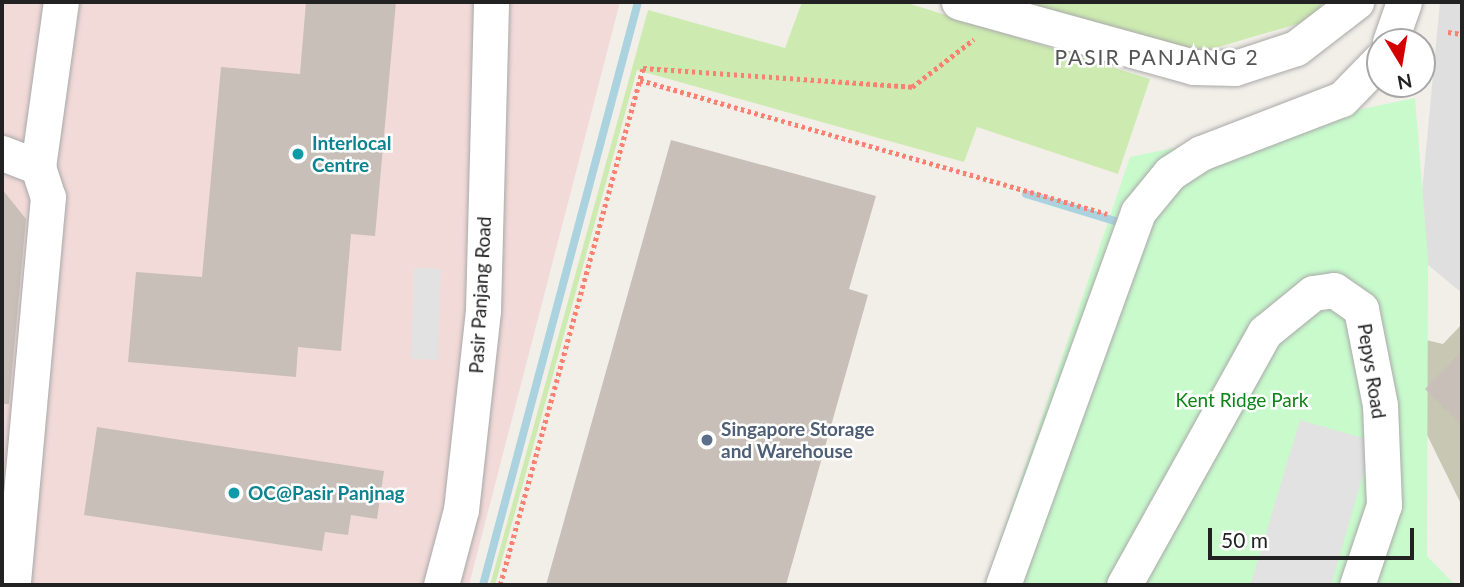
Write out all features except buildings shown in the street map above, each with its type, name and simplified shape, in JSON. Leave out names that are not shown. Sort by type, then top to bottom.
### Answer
[{"type":"street","points":[[13,585],[47,197],[38,167],[61,2]]},
{"type":"street","name":"Pasir Panjang Road","points":[[441,585],[461,510],[483,310],[491,2]]},
{"type":"street","points":[[958,2],[1193,67],[1235,68],[1296,48],[1356,2]]},
{"type":"street","points":[[1395,28],[1404,2]]},
{"type":"street","points":[[1003,585],[1139,212],[1170,173],[1201,153],[1342,99],[1366,75]]},
{"type":"street","points":[[2,153],[38,167]]},
{"type":"street","name":"Pepys Road","points":[[1124,585],[1265,332],[1313,293],[1334,290],[1361,309],[1380,405],[1384,505],[1357,585]]},
{"type":"path","points":[[500,585],[643,68],[912,87],[1005,15]]},
{"type":"path","points":[[1448,32],[1462,34]]},
{"type":"path","points":[[640,80],[1120,219]]},
{"type":"shaded area","points":[[2,2],[620,2],[469,585],[2,585]]},
{"type":"shaded area","points":[[1440,2],[1462,2],[1462,293],[1416,255],[1431,98],[1436,98],[1436,44]]},
{"type":"shaded area","points":[[414,268],[441,269],[438,360],[411,359]]},
{"type":"shaded area","points":[[1462,324],[1462,506],[1408,396],[1409,336],[1443,344]]},
{"type":"shaded area","points":[[1300,420],[1373,441],[1331,585],[1258,585],[1251,583]]},
{"type":"green space","points":[[802,2],[904,2],[1150,79],[1118,174],[977,127],[964,162],[637,70],[495,585],[490,585],[648,10],[785,48]]},
{"type":"green space","points":[[1021,2],[1323,2],[1314,19],[1198,53]]},
{"type":"green space","name":"Kent Ridge Park","points":[[1415,98],[1428,259],[1427,556],[1455,585],[985,585],[1130,157]]},
{"type":"waterway","points":[[483,585],[638,2]]},
{"type":"waterway","points":[[1026,194],[1118,222]]},
{"type":"place","name":"Interlocal Centre","points":[[298,154]]},
{"type":"place","name":"Singapore Storage and Warehouse","points":[[707,440]]},
{"type":"place","name":"OC@Pasir Panjnag","points":[[234,493]]},
{"type":"district","name":"PASIR PANJANG 2","points":[[1157,57]]}]
